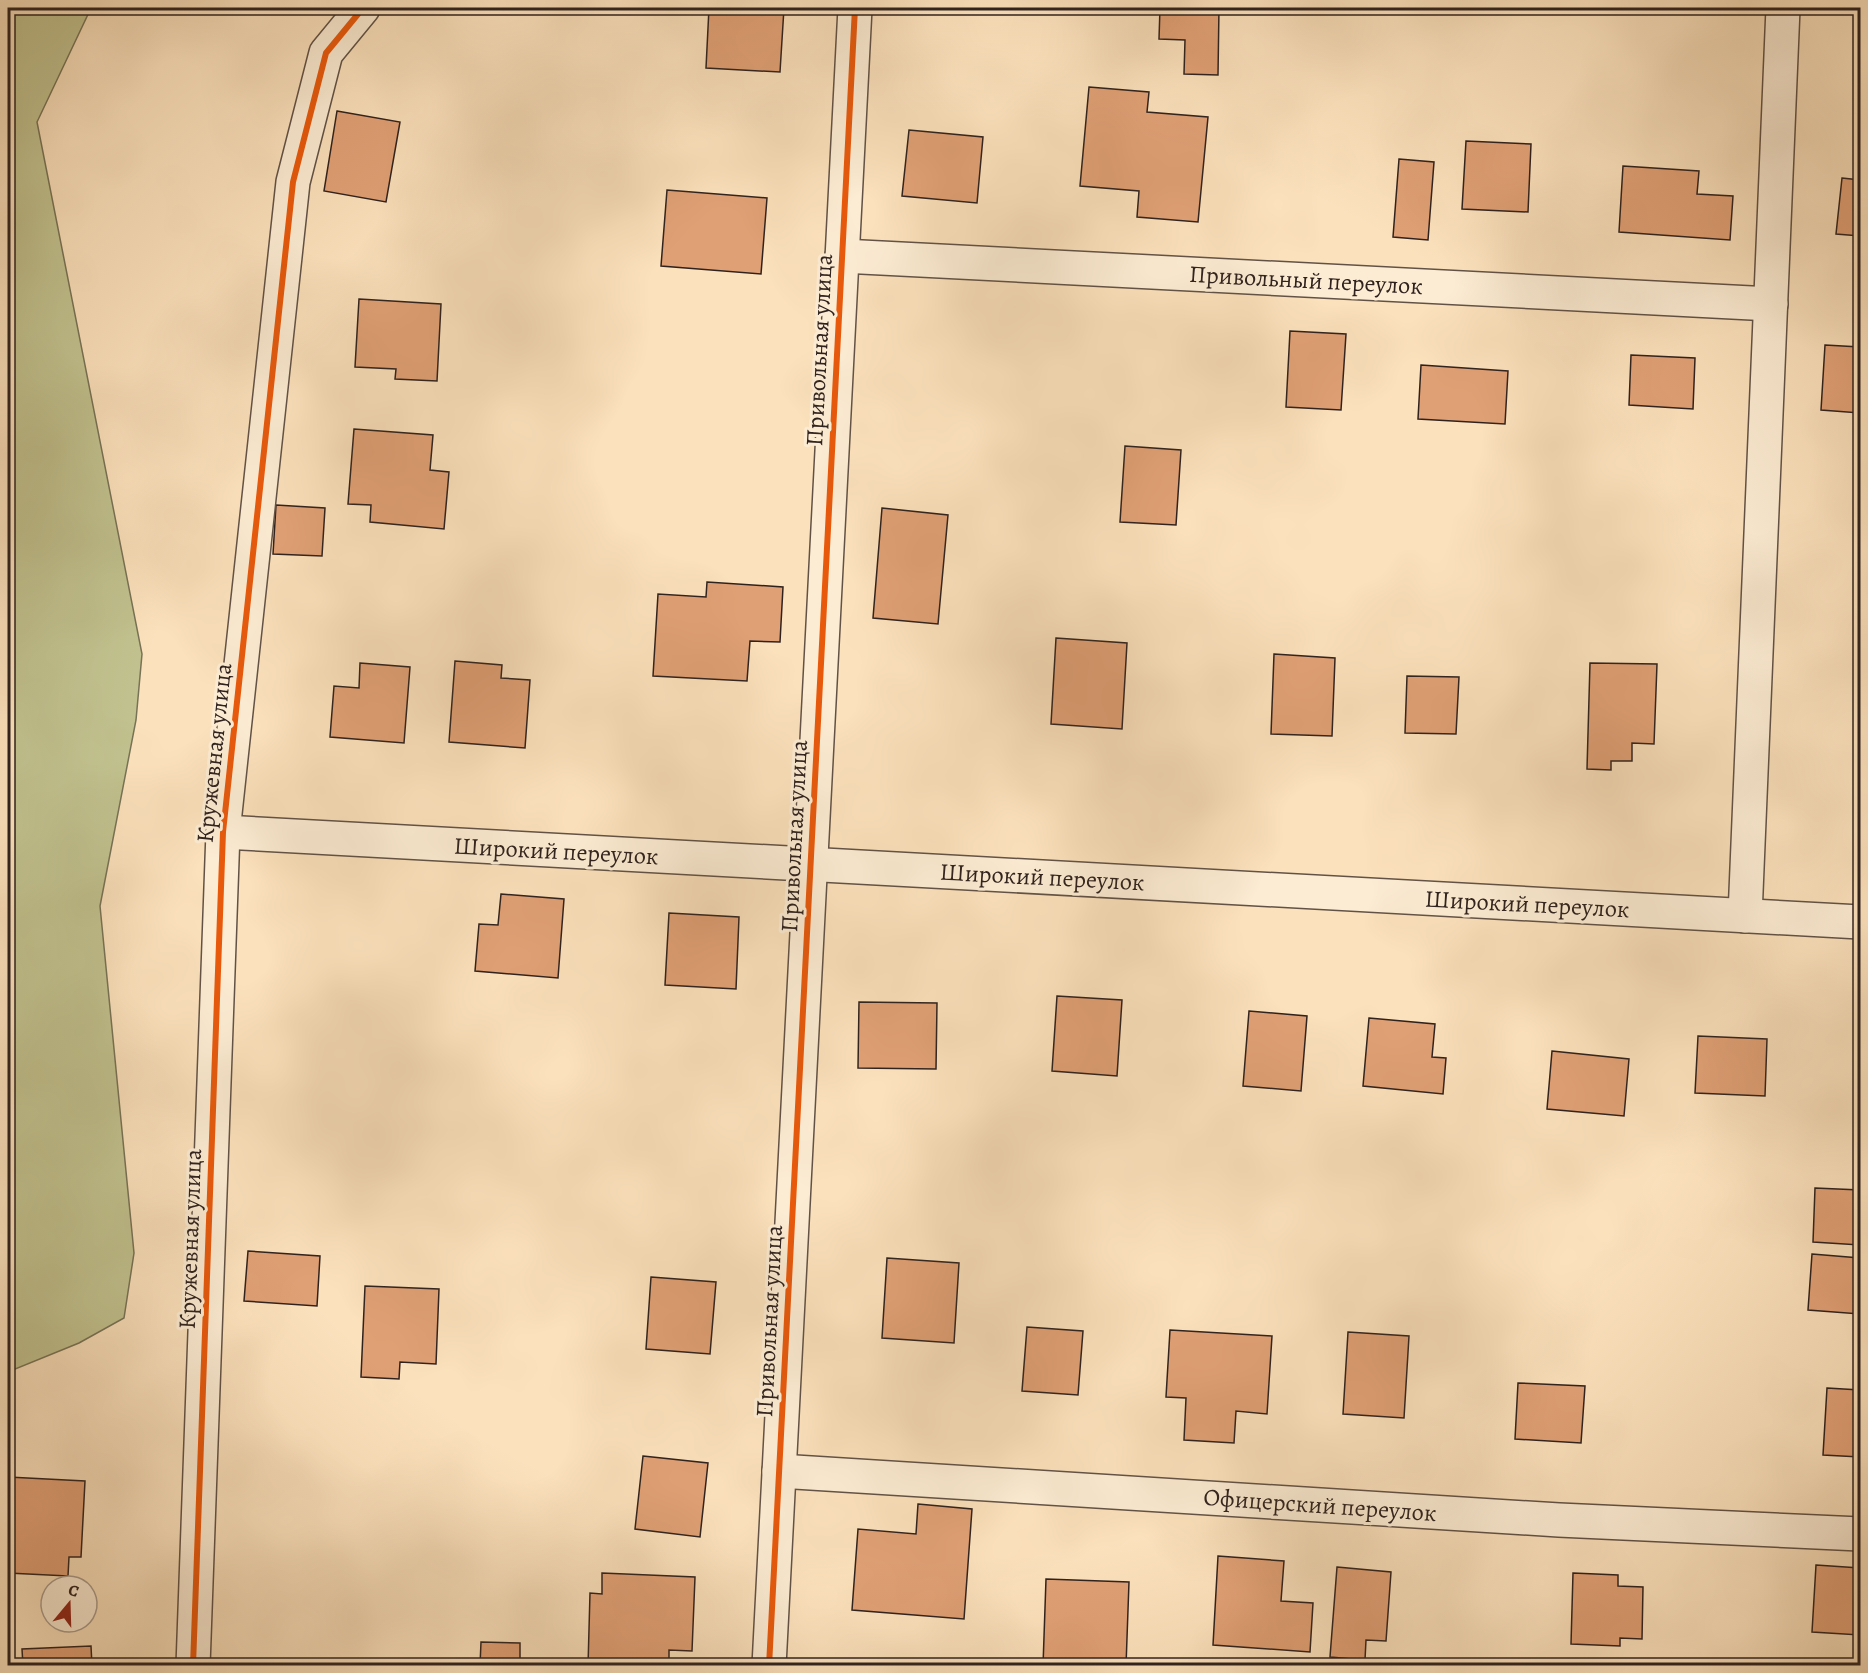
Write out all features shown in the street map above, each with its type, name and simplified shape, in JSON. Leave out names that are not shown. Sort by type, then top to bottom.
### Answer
[{"type":"street","name":"Кружевная улица","points":[[193,1665],[223,832],[293,183],[326,53],[363,8]]},
{"type":"street","name":"Привольная улица","points":[[769,1665],[855,8]]},
{"type":"street","points":[[1745,916],[1783,8]]},
{"type":"street","name":"Привольный переулок","points":[[842,256],[1771,304]]},
{"type":"street","name":"Широкий переулок","points":[[223,832],[1860,922]]},
{"type":"street","name":"Офицерский переулок","points":[[779,1471],[1559,1520],[1860,1534]]},
{"type":"green space","points":[[8,8],[91,8],[37,122],[142,654],[136,720],[100,906],[134,1253],[124,1318],[79,1343],[8,1372]]},
{"type":"building","points":[[709,8],[784,8],[780,72],[706,68]]},
{"type":"building","points":[[1160,8],[1219,8],[1218,75],[1184,74],[1185,40],[1159,39]]},
{"type":"building","points":[[1089,87],[1149,92],[1147,112],[1208,117],[1198,222],[1137,217],[1139,191],[1080,186]]},
{"type":"building","points":[[337,111],[400,122],[386,202],[324,191]]},
{"type":"building","points":[[909,130],[983,137],[977,203],[902,196]]},
{"type":"building","points":[[1466,141],[1531,144],[1528,212],[1462,209]]},
{"type":"building","points":[[1399,159],[1434,162],[1428,240],[1393,237]]},
{"type":"building","points":[[1623,166],[1699,171],[1697,194],[1733,196],[1730,240],[1619,232]]},
{"type":"building","points":[[1842,178],[1860,180],[1860,236],[1836,234]]},
{"type":"building","points":[[667,190],[767,198],[761,274],[661,266]]},
{"type":"building","points":[[359,299],[441,304],[437,381],[395,379],[396,369],[355,367]]},
{"type":"building","points":[[1290,331],[1346,334],[1341,410],[1286,407]]},
{"type":"building","points":[[1825,345],[1860,347],[1860,413],[1821,410]]},
{"type":"building","points":[[1631,355],[1695,358],[1693,409],[1629,405]]},
{"type":"building","points":[[1421,365],[1508,371],[1505,424],[1418,419]]},
{"type":"building","points":[[354,429],[433,435],[430,470],[449,472],[444,529],[370,522],[371,505],[348,504]]},
{"type":"building","points":[[1125,446],[1181,450],[1176,525],[1120,522]]},
{"type":"building","points":[[276,505],[325,508],[322,556],[273,554]]},
{"type":"building","points":[[882,508],[948,515],[938,624],[873,618]]},
{"type":"building","points":[[707,582],[783,587],[780,642],[750,641],[747,681],[653,676],[658,594],[706,597]]},
{"type":"building","points":[[1056,638],[1127,643],[1122,729],[1051,724]]},
{"type":"building","points":[[1274,654],[1335,658],[1332,736],[1271,734]]},
{"type":"building","points":[[455,661],[502,665],[501,678],[530,680],[525,748],[449,742]]},
{"type":"building","points":[[360,663],[410,667],[404,743],[330,737],[334,686],[359,688]]},
{"type":"building","points":[[1590,663],[1657,664],[1654,744],[1632,743],[1632,761],[1611,761],[1611,770],[1587,769]]},
{"type":"building","points":[[1407,676],[1459,677],[1456,734],[1405,733]]},
{"type":"building","points":[[501,894],[564,899],[558,978],[475,971],[479,924],[498,925]]},
{"type":"building","points":[[669,913],[739,917],[736,989],[665,985]]},
{"type":"building","points":[[1057,996],[1122,1000],[1117,1076],[1052,1071]]},
{"type":"building","points":[[859,1002],[937,1003],[936,1069],[858,1068]]},
{"type":"building","points":[[1249,1011],[1307,1016],[1301,1091],[1243,1086]]},
{"type":"building","points":[[1369,1018],[1435,1024],[1432,1057],[1446,1058],[1443,1094],[1363,1086]]},
{"type":"building","points":[[1698,1036],[1767,1039],[1765,1096],[1695,1093]]},
{"type":"building","points":[[1552,1051],[1629,1059],[1624,1116],[1547,1109]]},
{"type":"building","points":[[1815,1188],[1860,1190],[1860,1245],[1813,1242]]},
{"type":"building","points":[[248,1251],[320,1256],[317,1306],[244,1301]]},
{"type":"building","points":[[1812,1254],[1860,1258],[1860,1314],[1808,1310]]},
{"type":"building","points":[[887,1258],[959,1263],[954,1343],[882,1338]]},
{"type":"building","points":[[651,1277],[716,1282],[710,1354],[646,1349]]},
{"type":"building","points":[[365,1286],[439,1289],[436,1364],[400,1362],[399,1379],[361,1377]]},
{"type":"building","points":[[1027,1327],[1083,1331],[1078,1395],[1022,1391]]},
{"type":"building","points":[[1170,1330],[1272,1336],[1267,1414],[1236,1411],[1234,1443],[1184,1440],[1186,1398],[1166,1397]]},
{"type":"building","points":[[1348,1332],[1409,1336],[1404,1418],[1343,1414]]},
{"type":"building","points":[[1518,1383],[1585,1386],[1581,1443],[1515,1439]]},
{"type":"building","points":[[1827,1388],[1860,1390],[1860,1457],[1823,1455]]},
{"type":"building","points":[[643,1456],[708,1463],[700,1537],[635,1529]]},
{"type":"building","points":[[8,1477],[85,1481],[81,1557],[69,1557],[68,1574],[8,1573]]},
{"type":"building","points":[[918,1504],[972,1509],[964,1619],[852,1610],[858,1529],[916,1534]]},
{"type":"building","points":[[1218,1556],[1284,1561],[1281,1601],[1313,1603],[1310,1652],[1213,1645]]},
{"type":"building","points":[[1816,1565],[1860,1568],[1860,1635],[1812,1632]]},
{"type":"building","points":[[1337,1567],[1391,1572],[1386,1641],[1366,1640],[1365,1660],[1330,1657]]},
{"type":"building","points":[[602,1573],[695,1577],[692,1651],[669,1650],[669,1666],[588,1666],[590,1593],[602,1594]]},
{"type":"building","points":[[1573,1573],[1618,1575],[1618,1586],[1643,1587],[1642,1639],[1620,1638],[1620,1646],[1571,1644]]},
{"type":"building","points":[[1046,1579],[1129,1582],[1126,1666],[1043,1666]]},
{"type":"building","points":[[481,1642],[520,1643],[520,1666],[480,1666]]},
{"type":"building","points":[[91,1646],[92,1666],[23,1666],[22,1649]]},
{"type":"cycle path","points":[[193,1666],[223,832],[293,182],[326,53],[363,8]]},
{"type":"cycle path","points":[[769,1666],[855,8]]}]
